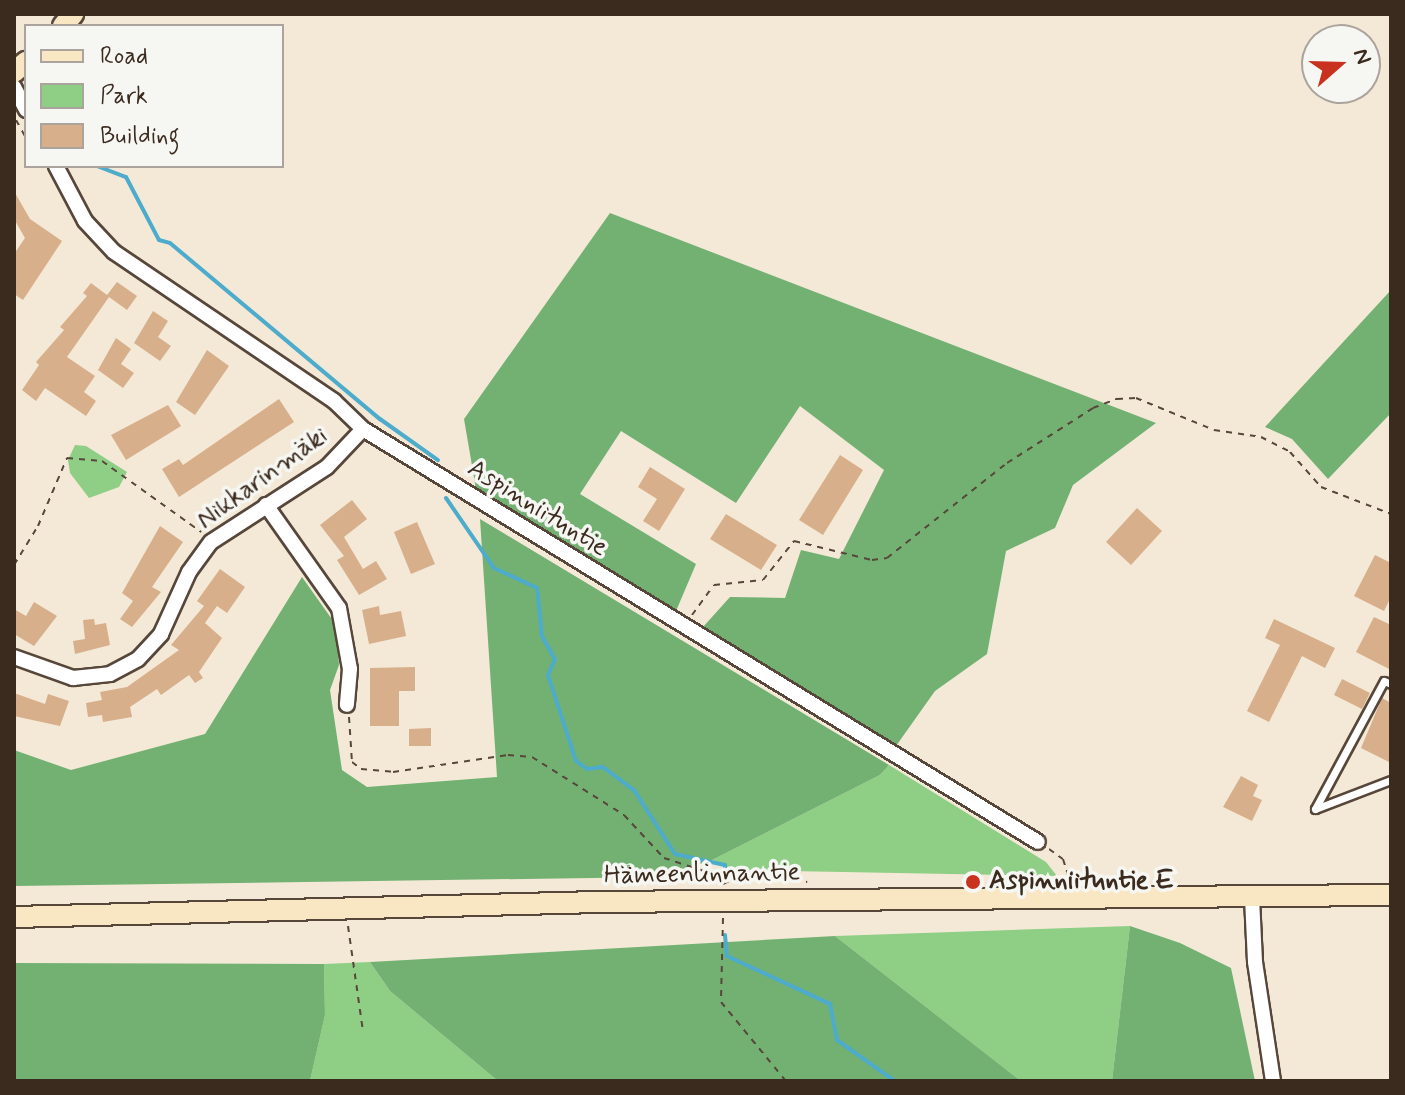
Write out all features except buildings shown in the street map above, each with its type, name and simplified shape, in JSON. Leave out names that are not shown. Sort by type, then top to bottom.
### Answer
[{"type":"main road","name":"Hämeenlinnantie","points":[[14,917],[347,909],[1391,895]]},
{"type":"street","points":[[14,87],[24,106]]},
{"type":"street","name":"Aspinniituntie","points":[[57,168],[85,221],[114,252],[334,401],[363,429],[1038,842]]},
{"type":"street","name":"Nikkarinmäki","points":[[14,657],[73,678],[123,669],[161,634],[189,572],[211,542],[327,467],[363,429]]},
{"type":"street","points":[[266,505],[339,608],[350,669],[347,705]]},
{"type":"street","points":[[1252,898],[1255,962],[1273,1081]]},
{"type":"lane","points":[[1391,684],[1384,681],[1315,809],[1391,780]]},
{"type":"path","points":[[14,116],[24,134]]},
{"type":"path","points":[[683,627],[714,585],[763,580],[794,541],[872,560],[887,558],[1007,463],[1093,408],[1117,399],[1136,398],[1214,430],[1261,437],[1290,452],[1321,487],[1391,514]]},
{"type":"path","points":[[14,565],[67,458],[102,461],[206,535]]},
{"type":"path","points":[[347,705],[352,762],[361,769],[393,772],[508,755],[532,757],[624,815],[664,858],[704,871],[722,884]]},
{"type":"path","points":[[1038,842],[1063,859],[1070,885]]},
{"type":"path","points":[[347,909],[363,1031]]},
{"type":"path","points":[[723,914],[721,1002],[786,1081]]},
{"type":"green space","points":[[610,213],[1156,423],[1073,485],[1055,528],[1006,551],[987,654],[935,691],[896,746],[703,627],[730,597],[785,598],[801,550],[839,559],[884,470],[800,406],[736,503],[621,431],[580,494],[696,564],[676,611],[476,489],[464,419]]},
{"type":"green space","points":[[1391,290],[1391,413],[1328,479],[1292,439],[1265,427]]},
{"type":"green space","points":[[75,445],[86,446],[127,472],[119,487],[89,498],[70,473],[68,460]]},
{"type":"green space","points":[[480,519],[889,765],[880,775],[712,860],[661,877],[14,886],[14,750],[71,770],[205,734],[302,577],[336,625],[339,665],[330,690],[342,770],[367,787],[497,777]]},
{"type":"green space","points":[[889,765],[1046,862],[1057,876],[733,870],[712,860],[880,775]]},
{"type":"green space","points":[[1130,926],[1112,1081],[1021,1081],[835,936]]},
{"type":"green space","points":[[1130,926],[1180,943],[1231,968],[1255,1081],[1112,1081]]},
{"type":"green space","points":[[835,936],[1021,1081],[498,1081],[390,991],[370,962]]},
{"type":"green space","points":[[370,962],[390,991],[498,1081],[310,1081],[325,1015],[324,964]]},
{"type":"green space","points":[[14,963],[324,964],[325,1015],[310,1081],[14,1081]]},
{"type":"waterway","points":[[102,168],[126,177],[159,240],[170,243],[380,419],[438,460]]},
{"type":"waterway","points":[[446,498],[494,568],[537,588],[542,636],[555,659],[548,675],[576,761],[587,769],[603,767],[634,790],[675,854],[725,865],[725,878]]},
{"type":"waterway","points":[[725,935],[727,956],[830,1004],[837,1040],[895,1081]]},
{"type":"place","name":"Aspinniituntie E","points":[[973,882]]}]
